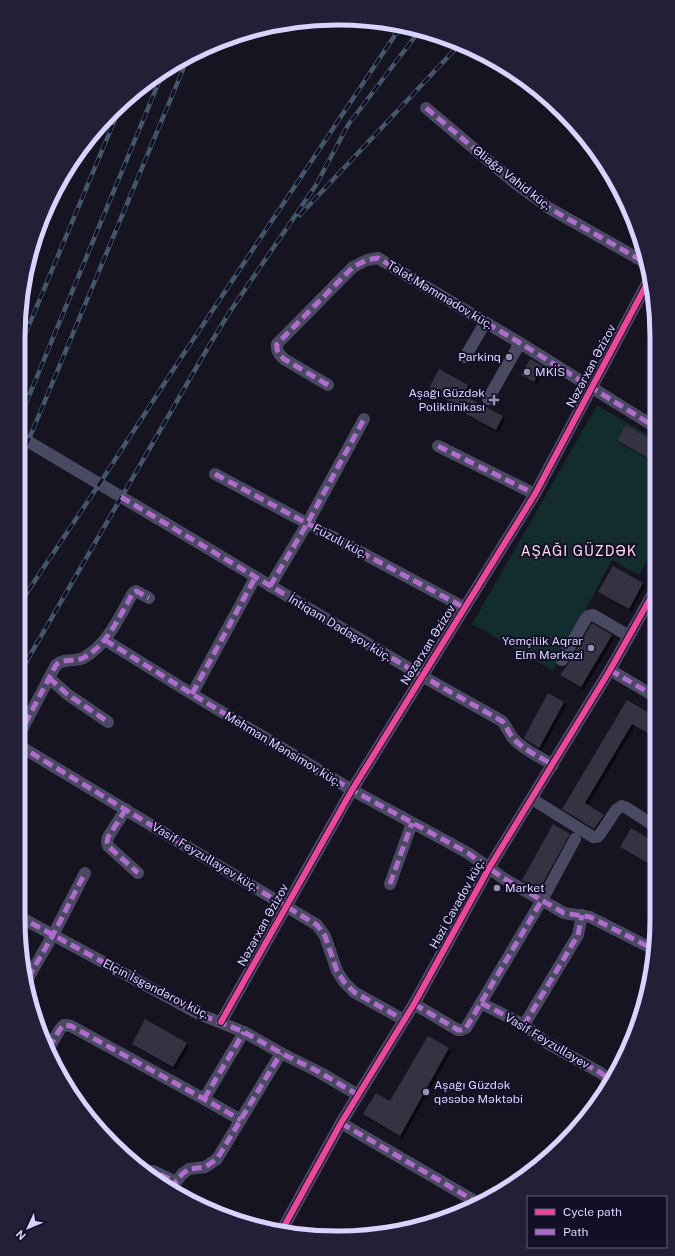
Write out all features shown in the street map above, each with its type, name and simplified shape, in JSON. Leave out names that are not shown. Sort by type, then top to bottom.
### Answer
[{"type":"street","name":"Əliağa Vahid küç.","points":[[426,108],[515,183],[550,208],[640,259]]},
{"type":"street","name":"Tələt Məmmədov küç.","points":[[328,386],[279,355],[276,349],[277,344],[353,268],[367,260],[378,258],[650,424]]},
{"type":"street","name":"Nəzərxan Əzizov","points":[[222,1022],[352,790],[535,494],[645,287]]},
{"type":"street","points":[[465,356],[485,323]]},
{"type":"street","points":[[488,399],[520,344]]},
{"type":"street","points":[[270,586],[307,524],[364,419]]},
{"type":"street","name":"İntiqam Dadaşov küç.","points":[[25,440],[255,578],[502,721],[513,739],[553,765]]},
{"type":"street","points":[[438,446],[535,494]]},
{"type":"street","name":"Füzuli küç.","points":[[215,474],[465,608]]},
{"type":"street","points":[[192,694],[255,578]]},
{"type":"street","points":[[25,724],[56,665],[60,662],[85,658],[105,640],[133,593],[136,591],[149,598]]},
{"type":"street","name":"Həzi Cavadov küç.","points":[[284,1226],[341,1123],[414,1004],[489,868],[610,670],[650,599]]},
{"type":"street","points":[[562,660],[584,620],[588,616],[593,616],[629,636]]},
{"type":"street","name":"Mehman Mənsimov küç.","points":[[105,640],[352,790],[468,853],[503,878],[564,913],[582,915],[608,925],[648,947]]},
{"type":"street","points":[[610,670],[650,693]]},
{"type":"street","points":[[49,678],[67,694],[108,722]]},
{"type":"street","name":"Vasif Feyzullayev küç.","points":[[25,749],[317,925],[326,936],[337,971],[344,982],[354,992],[404,1020]]},
{"type":"street","points":[[532,799],[597,837],[616,810],[622,806],[628,808],[650,823]]},
{"type":"street","points":[[126,809],[106,842],[108,846],[138,874]]},
{"type":"street","points":[[390,884],[412,823]]},
{"type":"street","points":[[414,1004],[458,1030],[466,1028],[470,1024],[542,900],[575,839]]},
{"type":"street","points":[[30,974],[53,935],[84,873]]},
{"type":"street","points":[[524,1025],[578,935],[582,915]]},
{"type":"street","name":"Elçin İsgəndərov küç.","points":[[25,920],[199,1014],[244,1032],[319,1072],[358,1095]]},
{"type":"street","name":"Vasif Feyzullayev","points":[[481,1003],[524,1025],[548,1043],[606,1077]]},
{"type":"street","points":[[51,1044],[64,1025],[71,1026],[241,1120]]},
{"type":"street","points":[[204,1099],[244,1032]]},
{"type":"street","points":[[174,1184],[182,1174],[189,1169],[205,1167],[217,1159],[281,1053]]},
{"type":"street","points":[[341,1123],[472,1201]]},
{"type":"green space","points":[[597,405],[650,436],[650,562],[647,561],[639,575],[612,560],[553,671],[472,624]]},
{"type":"building","points":[[530,359],[543,366],[534,382],[521,375]]},
{"type":"building","points":[[439,369],[468,385],[463,395],[503,416],[496,430],[466,414],[467,411],[428,390]]},
{"type":"building","points":[[626,425],[650,439],[650,459],[617,440]]},
{"type":"building","points":[[613,566],[643,583],[629,609],[598,592]]},
{"type":"building","points":[[592,623],[612,635],[581,687],[560,675]]},
{"type":"building","points":[[548,693],[564,702],[539,748],[524,738]]},
{"type":"building","points":[[627,700],[650,713],[650,734],[632,724],[585,803],[604,815],[594,829],[562,809]]},
{"type":"building","points":[[553,824],[570,834],[539,890],[522,880]]},
{"type":"building","points":[[631,828],[650,839],[650,864],[620,847]]},
{"type":"building","points":[[145,1019],[187,1043],[173,1067],[132,1044]]},
{"type":"building","points":[[428,1036],[449,1048],[400,1136],[363,1114],[376,1093],[390,1101]]},
{"type":"railway","points":[[25,596],[398,31]]},
{"type":"railway","points":[[25,664],[231,310],[316,185],[348,125],[416,35]]},
{"type":"railway","points":[[300,215],[456,49]]},
{"type":"railway","points":[[25,449],[185,65]]},
{"type":"railway","points":[[25,406],[159,81]]},
{"type":"railway","points":[[25,334],[115,119]]},
{"type":"marked path","points":[[426,108],[515,183],[549,208],[640,259]]},
{"type":"marked path","points":[[328,385],[284,359],[278,352],[277,344],[353,267],[367,260],[378,258],[520,343],[650,424]]},
{"type":"marked path","points":[[270,586],[307,524],[364,419]]},
{"type":"marked path","points":[[438,446],[535,494]]},
{"type":"marked path","points":[[215,474],[465,608]]},
{"type":"marked path","points":[[121,497],[422,676],[502,721],[518,743],[553,765]]},
{"type":"marked path","points":[[192,694],[255,578]]},
{"type":"marked path","points":[[25,724],[56,665],[63,661],[82,659],[100,645],[113,628],[133,593],[136,591],[149,598]]},
{"type":"marked path","points":[[105,640],[352,790],[468,853],[503,878],[564,913],[590,917],[648,947]]},
{"type":"marked path","points":[[610,670],[650,693]]},
{"type":"marked path","points":[[49,678],[67,694],[108,722]]},
{"type":"marked path","points":[[25,749],[317,925],[325,936],[337,971],[344,982],[354,992],[404,1020]]},
{"type":"marked path","points":[[126,809],[108,837],[107,842],[108,846],[138,873]]},
{"type":"marked path","points":[[390,884],[412,823]]},
{"type":"marked path","points":[[30,974],[53,935],[85,873]]},
{"type":"marked path","points":[[414,1004],[458,1030],[466,1028],[542,900]]},
{"type":"marked path","points":[[524,1025],[578,935],[582,915]]},
{"type":"marked path","points":[[25,920],[199,1014],[244,1032],[319,1072],[358,1095]]},
{"type":"marked path","points":[[481,1003],[524,1025],[547,1043],[606,1077]]},
{"type":"marked path","points":[[51,1044],[64,1025],[71,1026],[241,1120]]},
{"type":"marked path","points":[[204,1099],[244,1032]]},
{"type":"marked path","points":[[174,1185],[182,1174],[189,1169],[205,1167],[217,1159],[281,1053]]},
{"type":"marked path","points":[[341,1123],[473,1200]]},
{"type":"marked path","points":[[156,1173],[176,1182]]},
{"type":"cycle path","points":[[221,1022],[352,790],[535,494],[645,287]]},
{"type":"cycle path","points":[[284,1226],[341,1123],[414,1004],[489,868],[610,670],[650,599]]},
{"type":"place","name":"Parkinq","points":[[509,357]]},
{"type":"place","name":"MKİS","points":[[527,372]]},
{"type":"place","name":"Aşağı Güzdək Poliklinikası","points":[[494,400]]},
{"type":"place","name":"Yemçilik Aqrar Elm Mərkəzi","points":[[591,648]]},
{"type":"place","name":"Market","points":[[497,888]]},
{"type":"place","name":"Aşağı Güzdək qəsəbə Məktəbi","points":[[426,1092]]},
{"type":"district","name":"AŞAĞI GÜZDƏK","points":[[579,551]]}]
